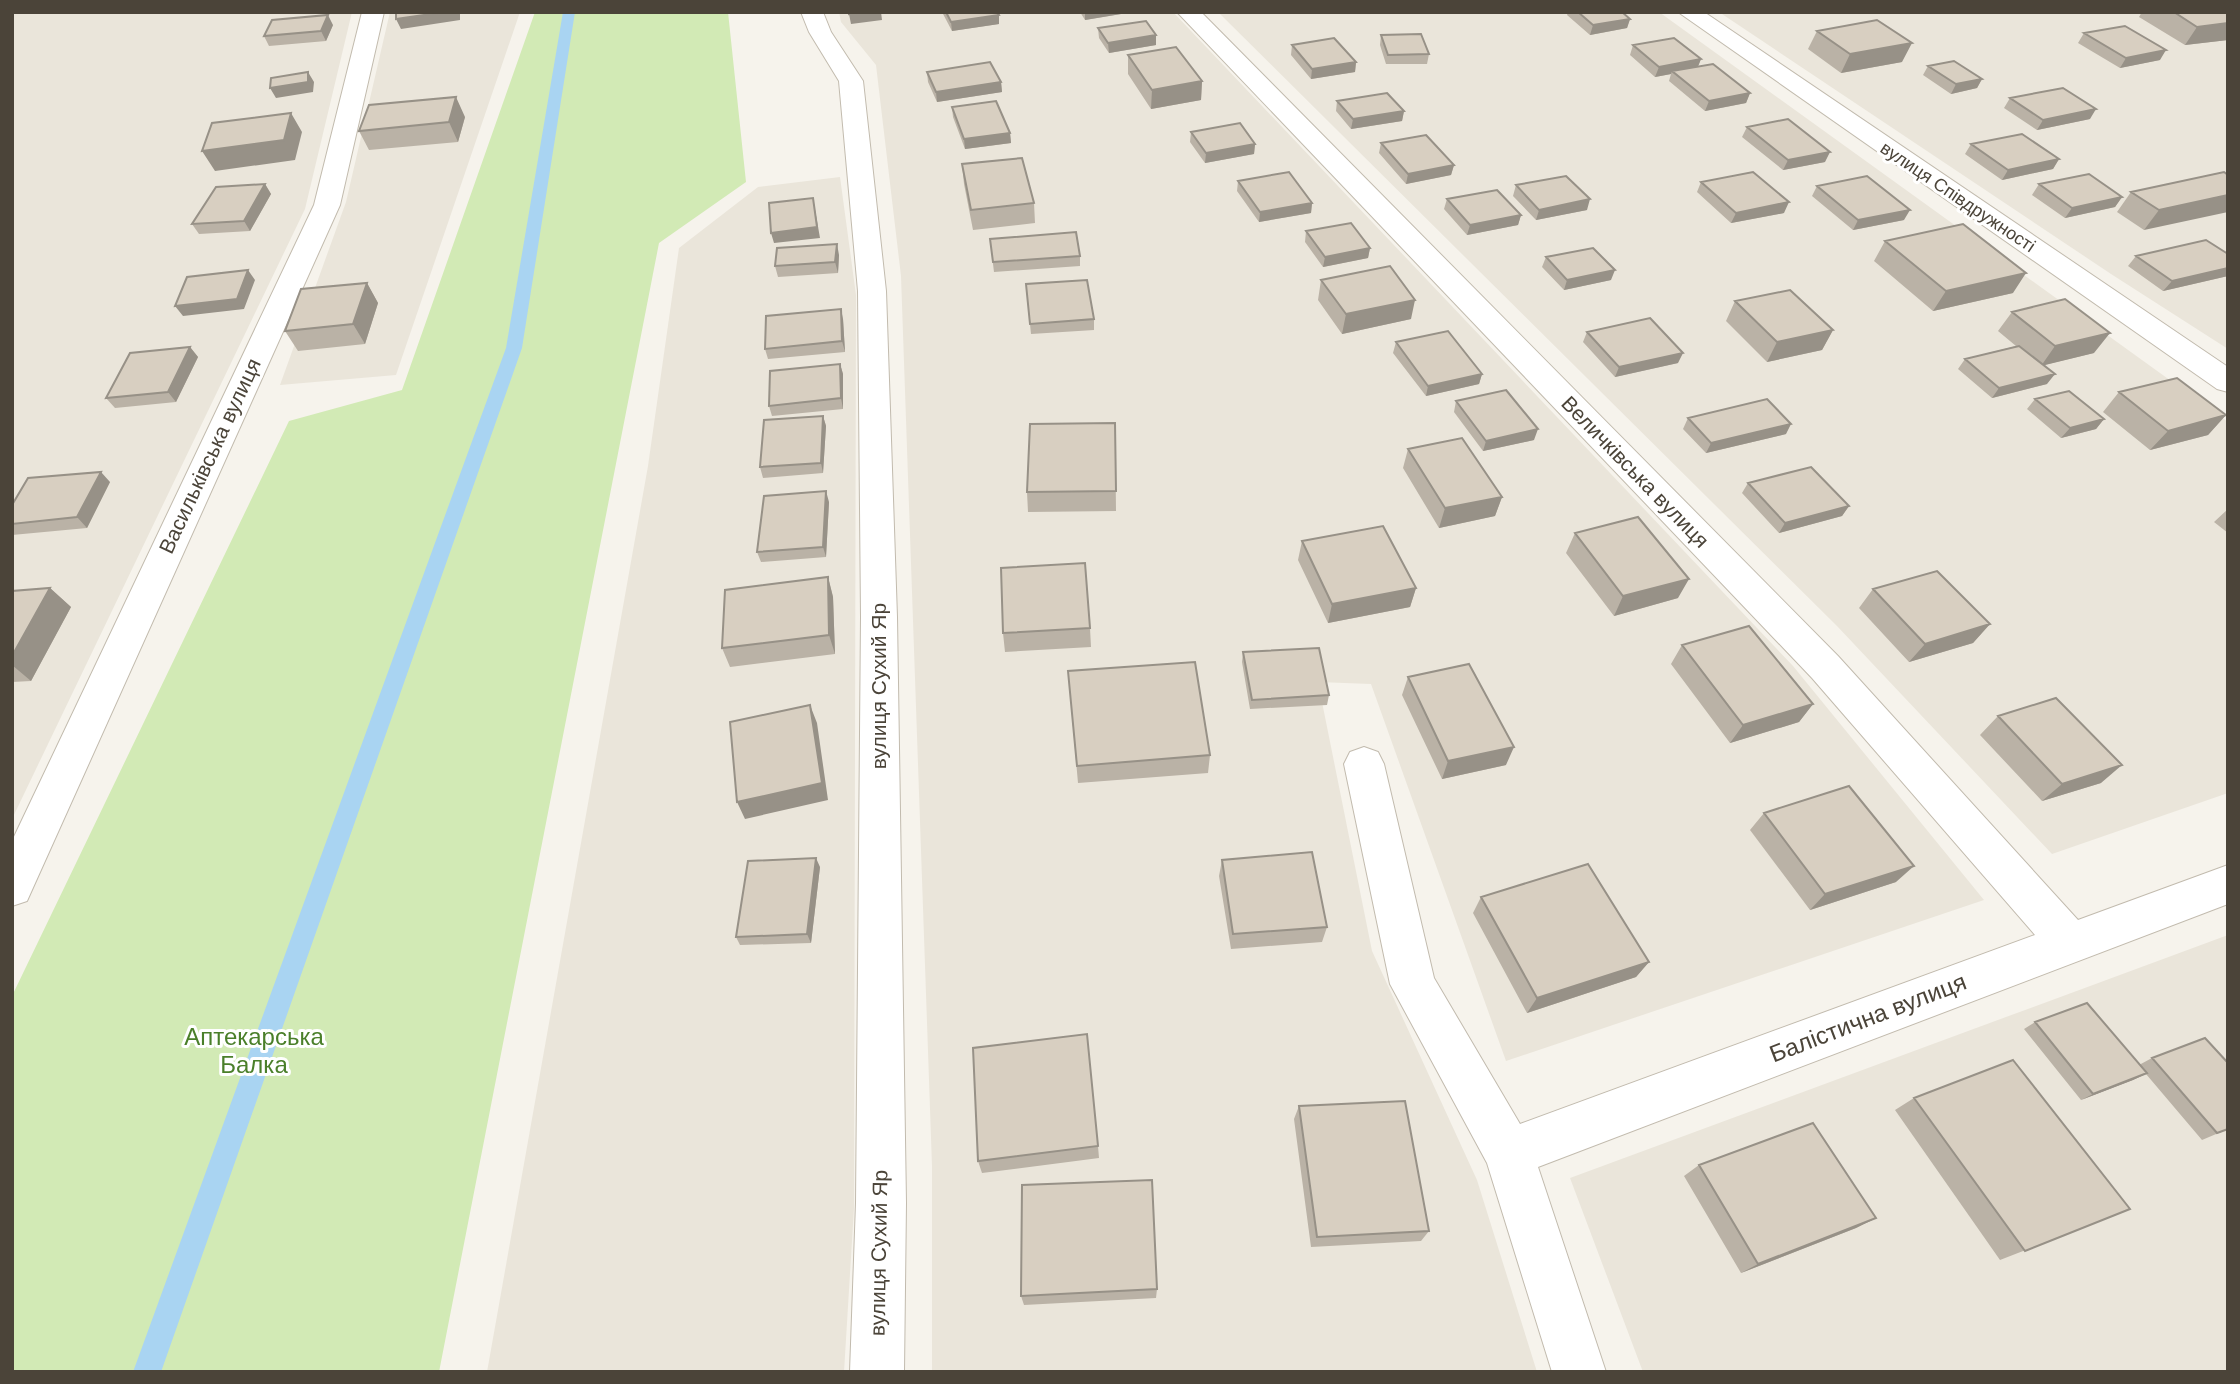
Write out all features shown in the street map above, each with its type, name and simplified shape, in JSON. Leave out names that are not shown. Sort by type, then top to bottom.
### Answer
[{"type":"street","name":"Васильківська вулиця","points":[[12,887],[327,205],[373,12]]},
{"type":"street","name":"вулиця Сухий Яр","points":[[812,12],[820,32],[851,81],[872,291],[880,617],[881,1203],[877,1372]]},
{"type":"street","name":"Величківська вулиця","points":[[1188,12],[1825,667],[2070,943]]},
{"type":"street","name":"вулиця Співдружності","points":[[1689,12],[2228,382]]},
{"type":"street","points":[[1364,764],[1413,984],[1509,1153],[1579,1372]]},
{"type":"street","name":"Балістична вулиця","points":[[1509,1153],[2228,884]]},
{"type":"shaded area","points":[[12,12],[352,12],[305,209],[12,819]]},
{"type":"shaded area","points":[[390,12],[520,12],[396,375],[280,385],[346,202]]},
{"type":"shaded area","points":[[839,12],[1173,12],[1793,666],[1984,900],[1506,1061],[1371,684],[1318,682],[1372,951],[1477,1180],[1537,1372],[932,1372],[932,1166],[901,276],[876,65],[841,22]]},
{"type":"shaded area","points":[[1218,12],[1659,12],[2228,422],[2228,793],[2052,854],[1837,626]]},
{"type":"shaded area","points":[[1719,12],[2228,12],[2228,349],[2111,274]]},
{"type":"shaded area","points":[[840,177],[856,295],[854,1208],[844,1372],[487,1372],[648,466],[679,248],[758,187]]},
{"type":"shaded area","points":[[2228,935],[2228,1372],[1643,1372],[1570,1178]]},
{"type":"green space","name":"Аптекарська Балка","points":[[535,12],[728,12],[746,182],[659,243],[439,1372],[12,1372],[12,996],[289,421],[402,390]]},
{"type":"building","points":[[396,12],[445,12],[396,19]]},
{"type":"building","points":[[946,12],[997,12],[999,15],[951,22]]},
{"type":"building","points":[[1578,12],[1622,12],[1630,19],[1593,25]]},
{"type":"building","points":[[2174,12],[2228,12],[2228,23],[2197,27]]},
{"type":"building","points":[[328,15],[321,31],[264,36],[272,20]]},
{"type":"building","points":[[1877,20],[1912,43],[1850,54],[1817,31]]},
{"type":"building","points":[[1146,21],[1156,35],[1108,43],[1098,28]]},
{"type":"building","points":[[2125,26],[2166,50],[2126,58],[2084,33]]},
{"type":"building","points":[[1421,34],[1429,54],[1388,55],[1381,35]]},
{"type":"building","points":[[1334,38],[1356,62],[1312,69],[1292,45]]},
{"type":"building","points":[[1674,38],[1701,59],[1659,67],[1633,45]]},
{"type":"building","points":[[1176,47],[1202,81],[1152,90],[1128,55]]},
{"type":"building","points":[[1954,61],[1982,79],[1956,84],[1928,66]]},
{"type":"building","points":[[990,62],[1001,82],[936,92],[927,72]]},
{"type":"building","points":[[1713,64],[1750,93],[1709,101],[1672,71]]},
{"type":"building","points":[[308,72],[308,82],[270,88],[271,78]]},
{"type":"building","points":[[2063,88],[2096,109],[2043,120],[2010,98]]},
{"type":"building","points":[[1387,93],[1404,111],[1353,119],[1337,101]]},
{"type":"building","points":[[456,97],[449,122],[359,131],[369,105]]},
{"type":"building","points":[[996,101],[1010,133],[964,139],[952,107]]},
{"type":"building","points":[[291,113],[284,140],[202,151],[212,123]]},
{"type":"building","points":[[1788,119],[1830,152],[1788,160],[1747,127]]},
{"type":"building","points":[[1240,123],[1255,144],[1206,153],[1191,132]]},
{"type":"building","points":[[2022,134],[2059,159],[2008,170],[1971,144]]},
{"type":"building","points":[[1426,135],[1454,165],[1408,174],[1381,143]]},
{"type":"building","points":[[1022,158],[1034,203],[971,210],[962,164]]},
{"type":"building","points":[[1289,172],[1312,203],[1260,212],[1238,181]]},
{"type":"building","points":[[1753,172],[1789,202],[1736,213],[1701,182]]},
{"type":"building","points":[[2224,172],[2228,175],[2228,195],[2159,210],[2131,192]]},
{"type":"building","points":[[2089,174],[2122,197],[2072,208],[2039,184]]},
{"type":"building","points":[[1566,176],[1590,199],[1539,210],[1516,185]]},
{"type":"building","points":[[1867,176],[1910,210],[1858,220],[1817,186]]},
{"type":"building","points":[[265,184],[244,221],[192,224],[216,187]]},
{"type":"building","points":[[1497,190],[1521,215],[1470,225],[1447,199]]},
{"type":"building","points":[[813,198],[817,227],[771,233],[769,203]]},
{"type":"building","points":[[1351,223],[1370,248],[1325,257],[1306,231]]},
{"type":"building","points":[[1963,224],[2026,273],[1946,291],[1885,241]]},
{"type":"building","points":[[1076,232],[1080,256],[993,262],[990,239]]},
{"type":"building","points":[[2206,240],[2228,254],[2228,268],[2172,281],[2136,256]]},
{"type":"building","points":[[837,244],[835,262],[775,266],[777,248]]},
{"type":"building","points":[[1593,248],[1615,270],[1567,280],[1546,257]]},
{"type":"building","points":[[1390,266],[1415,300],[1346,314],[1321,280]]},
{"type":"building","points":[[248,270],[237,299],[175,306],[187,277]]},
{"type":"building","points":[[1087,280],[1094,319],[1030,324],[1026,284]]},
{"type":"building","points":[[367,283],[353,324],[285,331],[301,289]]},
{"type":"building","points":[[1790,290],[1833,330],[1777,342],[1735,301]]},
{"type":"building","points":[[2065,299],[2110,333],[2055,346],[2012,312]]},
{"type":"building","points":[[841,309],[842,341],[765,349],[766,316]]},
{"type":"building","points":[[1650,318],[1683,353],[1619,367],[1587,332]]},
{"type":"building","points":[[1448,331],[1482,374],[1428,386],[1396,342]]},
{"type":"building","points":[[2019,346],[2055,374],[1999,388],[1965,359]]},
{"type":"building","points":[[190,347],[168,392],[106,398],[130,353]]},
{"type":"building","points":[[840,364],[841,398],[769,406],[770,371]]},
{"type":"building","points":[[2177,378],[2226,415],[2168,431],[2119,392]]},
{"type":"building","points":[[1506,390],[1538,429],[1486,441],[1456,401]]},
{"type":"building","points":[[2069,391],[2104,419],[2070,428],[2035,399]]},
{"type":"building","points":[[1767,399],[1791,424],[1711,443],[1688,418]]},
{"type":"building","points":[[823,416],[821,463],[760,467],[764,420]]},
{"type":"building","points":[[1115,423],[1116,491],[1027,492],[1030,424]]},
{"type":"building","points":[[1462,438],[1502,497],[1445,508],[1408,449]]},
{"type":"building","points":[[1811,467],[1849,506],[1785,523],[1748,483]]},
{"type":"building","points":[[101,472],[77,517],[12,524],[12,505],[28,478]]},
{"type":"building","points":[[826,491],[823,547],[757,552],[764,496]]},
{"type":"building","points":[[1638,517],[1689,579],[1623,596],[1575,533]]},
{"type":"building","points":[[1383,526],[1416,588],[1332,604],[1302,541]]},
{"type":"building","points":[[1085,563],[1090,628],[1003,633],[1001,568]]},
{"type":"building","points":[[1937,571],[1990,624],[1925,644],[1873,589]]},
{"type":"building","points":[[828,577],[829,635],[722,648],[725,590]]},
{"type":"building","points":[[50,588],[12,656],[12,591]]},
{"type":"building","points":[[1749,626],[1813,704],[1743,725],[1682,645]]},
{"type":"building","points":[[1319,648],[1329,695],[1252,700],[1243,652]]},
{"type":"building","points":[[1195,662],[1210,755],[1077,766],[1068,671]]},
{"type":"building","points":[[1469,664],[1514,747],[1448,761],[1408,677]]},
{"type":"building","points":[[2056,698],[2122,765],[2062,784],[1998,716]]},
{"type":"building","points":[[810,705],[822,783],[737,802],[730,722]]},
{"type":"building","points":[[1849,786],[1914,866],[1825,894],[1764,813]]},
{"type":"building","points":[[1312,852],[1327,927],[1233,934],[1222,860]]},
{"type":"building","points":[[816,858],[807,934],[736,937],[748,861]]},
{"type":"building","points":[[1588,864],[1649,962],[1537,998],[1481,897]]},
{"type":"building","points":[[2087,1003],[2147,1073],[2093,1094],[2035,1022]]},
{"type":"building","points":[[1087,1034],[1098,1146],[978,1161],[973,1048]]},
{"type":"building","points":[[2205,1038],[2228,1063],[2228,1129],[2217,1133],[2152,1058]]},
{"type":"building","points":[[2013,1060],[2130,1209],[2025,1251],[1914,1098]]},
{"type":"building","points":[[1405,1101],[1429,1231],[1317,1237],[1299,1106]]},
{"type":"building","points":[[1813,1123],[1876,1218],[1758,1264],[1699,1165]]},
{"type":"building","points":[[1152,1180],[1157,1289],[1021,1296],[1022,1185]]},
{"type":"waterway","points":[[147,1372],[514,348],[569,12]]}]
